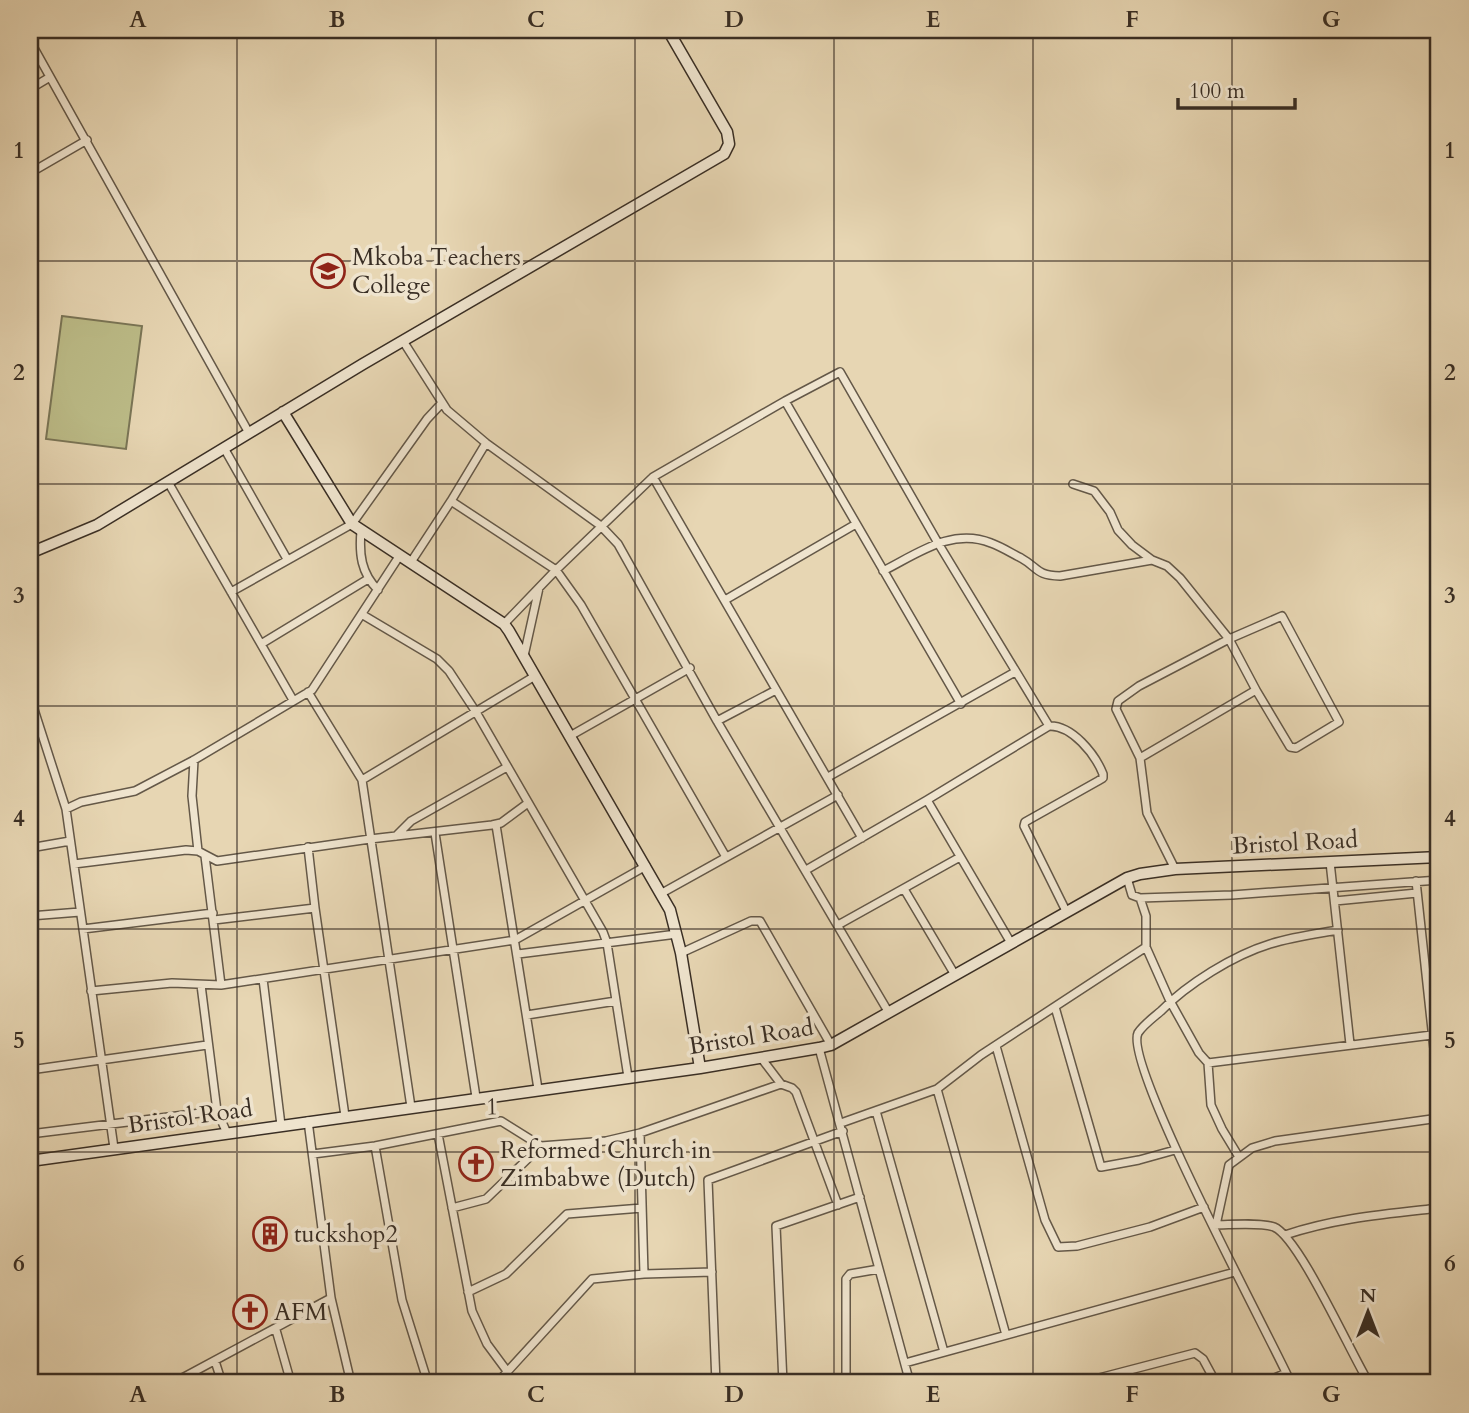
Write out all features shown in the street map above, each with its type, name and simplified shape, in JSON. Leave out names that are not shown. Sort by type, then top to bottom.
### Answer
[{"type":"street","points":[[30,553],[97,525],[283,412],[724,154],[729,144],[727,132],[668,30]]},
{"type":"street","points":[[30,41],[249,433]]},
{"type":"street","points":[[30,89],[50,77]]},
{"type":"street","points":[[30,173],[87,140]]},
{"type":"street","points":[[403,341],[441,404],[486,443],[601,526],[615,540],[690,668],[717,721],[889,1013]]},
{"type":"street","points":[[504,624],[653,477],[837,372],[842,373],[938,543],[1049,726]]},
{"type":"street","points":[[785,401],[961,704]]},
{"type":"street","points":[[231,592],[352,524],[427,419],[441,404]]},
{"type":"street","points":[[283,412],[352,524],[504,624],[662,893],[677,934],[699,1068]]},
{"type":"street","points":[[411,562],[486,443]]},
{"type":"street","points":[[224,448],[287,559]]},
{"type":"street","points":[[653,477],[862,838]]},
{"type":"street","points":[[168,482],[293,700]]},
{"type":"street","points":[[1073,484],[1094,491],[1110,512],[1118,530],[1132,545],[1152,560],[1167,566],[1180,578],[1229,639],[1290,747],[1296,748],[1339,722],[1284,618],[1279,617],[1229,639],[1127,693],[1118,701],[1116,709],[1140,758],[1147,813],[1175,869]]},
{"type":"street","points":[[451,501],[556,570],[581,605],[726,857]]},
{"type":"street","points":[[724,600],[856,524]]},
{"type":"street","points":[[361,531],[360,556],[368,579],[378,590]]},
{"type":"street","points":[[883,571],[938,543],[957,538],[990,542],[1046,575],[1060,576],[1152,560]]},
{"type":"street","points":[[66,810],[82,802],[135,791],[194,761],[308,692],[321,678],[400,555]]},
{"type":"street","points":[[261,644],[368,579]]},
{"type":"street","points":[[524,656],[539,588]]},
{"type":"street","points":[[363,615],[442,663],[476,712],[586,900],[607,943],[628,1077]]},
{"type":"street","points":[[570,736],[690,668]]},
{"type":"street","points":[[828,777],[1015,672]]},
{"type":"street","points":[[362,780],[535,676]]},
{"type":"street","points":[[717,721],[776,690]]},
{"type":"street","points":[[1140,758],[1256,690]]},
{"type":"street","points":[[308,692],[362,780],[411,1107]]},
{"type":"street","points":[[30,697],[66,810],[114,1149]]},
{"type":"street","points":[[806,870],[1049,726],[1056,726],[1070,731],[1103,774],[1098,782],[1024,825],[1066,911]]},
{"type":"street","points":[[194,761],[192,796],[198,851]]},
{"type":"street","points":[[396,836],[411,821],[507,767]]},
{"type":"street","points":[[662,893],[838,795]]},
{"type":"street","points":[[928,800],[1011,943]]},
{"type":"street","points":[[74,864],[186,850],[198,851],[217,861],[370,839],[496,825],[528,803]]},
{"type":"street","points":[[496,825],[538,1089]]},
{"type":"street","points":[[435,833],[476,1097]]},
{"type":"street","points":[[30,848],[70,841]]},
{"type":"street","points":[[308,847],[345,1116]]},
{"type":"street","points":[[205,856],[221,985]]},
{"type":"street","points":[[838,925],[960,857]]},
{"type":"street","name":"Bristol Road","points":[[30,1161],[762,1059],[820,1048],[831,1045],[889,1013],[1127,878],[1175,869],[1439,857]]},
{"type":"street","points":[[1330,862],[1350,1044]]},
{"type":"street","points":[[92,991],[172,983],[221,985],[515,940],[646,866]]},
{"type":"street","points":[[1127,878],[1132,895],[1140,898],[1232,895],[1439,880]]},
{"type":"street","points":[[1416,881],[1439,1094]]},
{"type":"street","points":[[904,889],[955,975]]},
{"type":"street","points":[[1335,901],[1417,893]]},
{"type":"street","points":[[1140,898],[1146,916],[1146,947],[1170,1001],[1199,1053],[1208,1063],[1211,1105],[1239,1157]]},
{"type":"street","points":[[83,929],[315,908]]},
{"type":"street","points":[[30,916],[80,912]]},
{"type":"street","points":[[681,953],[751,921],[760,921],[831,1045]]},
{"type":"street","points":[[1291,1383],[1235,1272],[1215,1225],[1175,1150],[1140,1059],[1137,1042],[1139,1033],[1170,1001],[1246,953],[1268,944],[1338,930]]},
{"type":"street","points":[[518,954],[677,934]]},
{"type":"street","points":[[716,1383],[709,1179],[813,1143],[876,1111],[937,1088],[1146,947]]},
{"type":"street","points":[[263,979],[281,1125]]},
{"type":"street","points":[[201,985],[217,1111],[227,1133]]},
{"type":"street","points":[[527,1015],[616,1000]]},
{"type":"street","points":[[1055,1007],[1101,1167],[1175,1150]]},
{"type":"street","points":[[1208,1063],[1432,1035]]},
{"type":"street","points":[[30,1042],[32,1070],[207,1045]]},
{"type":"street","points":[[996,1046],[1042,1207],[1058,1247],[1077,1246],[1150,1227],[1204,1207]]},
{"type":"street","points":[[820,1048],[910,1383]]},
{"type":"street","points":[[762,1059],[781,1084],[796,1092],[838,1205]]},
{"type":"street","points":[[452,1208],[486,1199],[541,1146],[600,1142],[640,1133],[781,1084]]},
{"type":"street","points":[[937,1088],[1006,1335]]},
{"type":"street","points":[[30,1134],[217,1111]]},
{"type":"street","points":[[876,1111],[944,1352]]},
{"type":"street","points":[[1215,1225],[1227,1172],[1233,1161],[1252,1148],[1275,1141],[1439,1118]]},
{"type":"street","points":[[308,1121],[331,1298],[351,1383]]},
{"type":"street","name":"1","points":[[313,1154],[375,1146],[501,1121],[541,1146]]},
{"type":"street","points":[[640,1133],[644,1274]]},
{"type":"street","points":[[438,1134],[476,1322],[491,1350],[507,1371]]},
{"type":"street","points":[[375,1146],[402,1300],[428,1383]]},
{"type":"street","points":[[783,1383],[776,1226],[860,1198]]},
{"type":"street","points":[[468,1292],[506,1274],[566,1214],[642,1208]]},
{"type":"street","points":[[1285,1235],[1312,1226],[1366,1215],[1439,1208]]},
{"type":"street","points":[[1215,1225],[1268,1226],[1285,1235],[1330,1310],[1369,1383]]},
{"type":"street","points":[[846,1383],[846,1279],[850,1275],[879,1269]]},
{"type":"street","points":[[497,1383],[590,1281],[644,1274],[712,1272]]},
{"type":"street","points":[[905,1363],[1235,1272]]},
{"type":"street","points":[[173,1383],[276,1330],[331,1298]]},
{"type":"street","points":[[276,1330],[292,1383]]},
{"type":"street","points":[[1080,1383],[1195,1353],[1203,1359],[1216,1383]]},
{"type":"street","points":[[215,1361],[222,1383]]},
{"type":"street","points":[[1263,1383],[1286,1373]]},
{"type":"green space","points":[[62,316],[142,326],[126,449],[46,439]]},
{"type":"place","name":"Mkoba Teachers College","points":[[328,271]]},
{"type":"place","name":"Reformed Church in Zimbabwe (Dutch)","points":[[476,1164]]},
{"type":"place","name":"tuckshop2","points":[[270,1234]]},
{"type":"place","name":"AFM","points":[[250,1312]]}]
